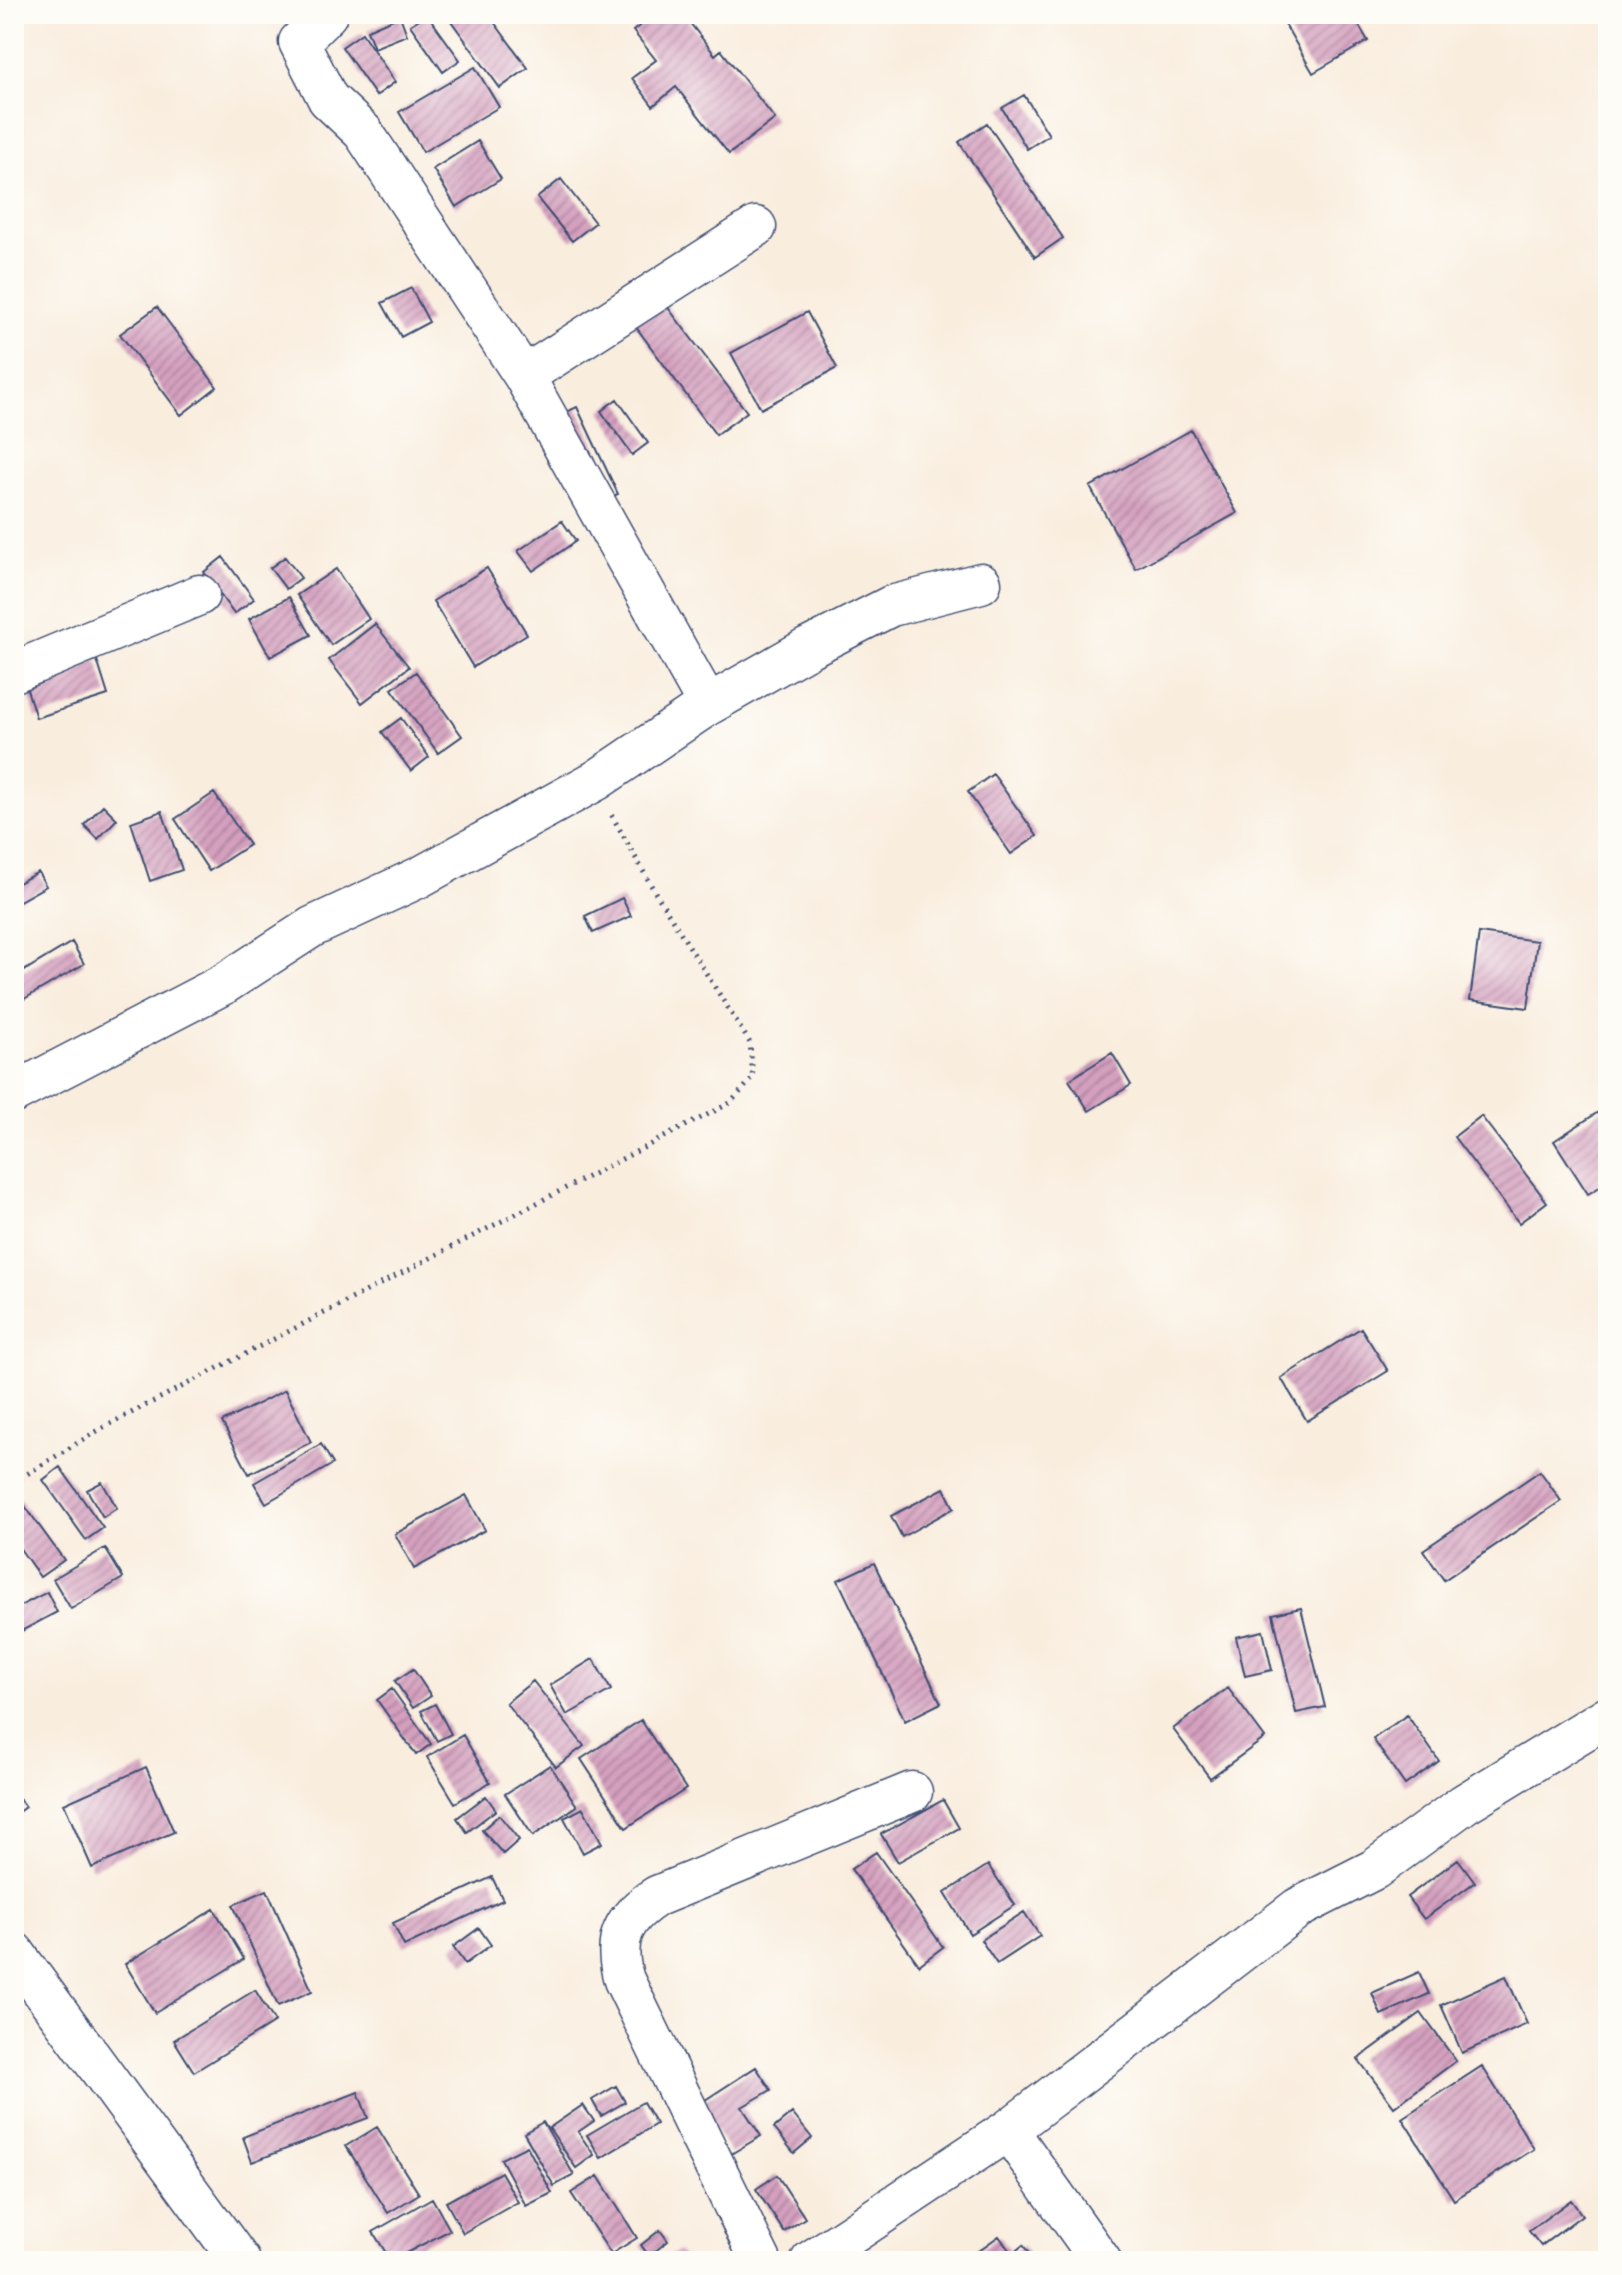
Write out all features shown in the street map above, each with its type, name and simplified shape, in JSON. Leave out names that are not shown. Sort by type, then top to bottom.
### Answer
[{"type":"street","points":[[327,14],[299,42],[328,99],[363,132],[524,376],[708,705]]},
{"type":"street","points":[[524,376],[756,227]]},
{"type":"street","points":[[14,1093],[224,984],[312,927],[420,877],[597,780],[708,705],[891,606],[981,583]]},
{"type":"street","points":[[14,672],[199,595]]},
{"type":"street","points":[[811,2261],[1008,2130],[1298,1908],[1375,1869],[1464,1804],[1608,1716]]},
{"type":"street","points":[[761,2261],[624,1980],[617,1958],[623,1930],[636,1910],[657,1896],[912,1792]]},
{"type":"street","points":[[14,1952],[240,2261]]},
{"type":"street","points":[[1008,2130],[1101,2261]]},
{"type":"path","points":[[14,1482],[102,1428],[445,1253],[730,1103],[745,1091],[753,1078],[750,1043],[623,840],[597,780]]},
{"type":"building","points":[[427,14],[460,60],[443,72],[410,25]]},
{"type":"building","points":[[446,14],[504,14],[494,22],[528,68],[500,88]]},
{"type":"building","points":[[655,14],[683,14],[715,55],[721,50],[775,119],[729,154],[676,87],[653,106],[632,78],[656,60],[633,31]]},
{"type":"building","points":[[1279,14],[1352,14],[1368,41],[1313,73]]},
{"type":"building","points":[[400,16],[407,35],[374,48],[367,30]]},
{"type":"building","points":[[362,33],[395,82],[376,96],[342,47]]},
{"type":"building","points":[[475,67],[499,107],[423,152],[399,112]]},
{"type":"building","points":[[1024,95],[1049,135],[1027,149],[1002,108]]},
{"type":"building","points":[[987,123],[1063,238],[1035,257],[959,142]]},
{"type":"building","points":[[478,141],[501,179],[456,207],[433,169]]},
{"type":"building","points":[[561,179],[595,223],[572,241],[537,198]]},
{"type":"building","points":[[411,288],[429,322],[401,337],[382,303]]},
{"type":"building","points":[[663,301],[747,412],[716,435],[633,323]]},
{"type":"building","points":[[157,307],[217,387],[181,415],[120,334]]},
{"type":"building","points":[[807,312],[837,368],[761,409],[731,353]]},
{"type":"building","points":[[617,399],[648,443],[632,455],[601,411]]},
{"type":"building","points":[[577,407],[618,494],[602,501],[560,415]]},
{"type":"building","points":[[1191,430],[1237,513],[1136,569],[1090,487]]},
{"type":"building","points":[[562,521],[576,541],[533,571],[518,551]]},
{"type":"building","points":[[223,557],[254,599],[234,614],[204,572]]},
{"type":"building","points":[[285,557],[301,578],[286,589],[270,568]]},
{"type":"building","points":[[487,568],[527,634],[473,667],[433,601]]},
{"type":"building","points":[[336,569],[369,619],[331,645],[297,595]]},
{"type":"building","points":[[289,597],[311,635],[270,657],[249,619]]},
{"type":"building","points":[[375,624],[409,667],[362,703],[329,660]]},
{"type":"building","points":[[97,660],[108,695],[36,718],[25,683]]},
{"type":"building","points":[[416,672],[462,736],[438,753],[392,689]]},
{"type":"building","points":[[401,718],[429,757],[411,771],[382,732]]},
{"type":"building","points":[[993,774],[1037,836],[1011,854],[968,792]]},
{"type":"building","points":[[214,793],[249,845],[209,871],[175,819]]},
{"type":"building","points":[[103,805],[117,819],[98,839],[84,825]]},
{"type":"building","points":[[162,811],[182,870],[150,881],[131,822]]},
{"type":"building","points":[[38,872],[46,886],[14,904],[14,885]]},
{"type":"building","points":[[622,898],[631,916],[593,933],[585,916]]},
{"type":"building","points":[[1479,933],[1537,941],[1528,1008],[1470,1000]]},
{"type":"building","points":[[72,942],[84,964],[24,999],[14,977]]},
{"type":"building","points":[[1112,1053],[1131,1085],[1089,1111],[1069,1080]]},
{"type":"building","points":[[1603,1109],[1608,1117],[1608,1182],[1588,1194],[1554,1141]]},
{"type":"building","points":[[1481,1116],[1547,1202],[1519,1223],[1454,1137]]},
{"type":"building","points":[[1361,1328],[1388,1371],[1307,1421],[1281,1378]]},
{"type":"building","points":[[285,1390],[311,1442],[249,1474],[222,1422]]},
{"type":"building","points":[[321,1444],[333,1464],[266,1503],[254,1483]]},
{"type":"building","points":[[60,1467],[103,1528],[86,1540],[43,1480]]},
{"type":"building","points":[[1540,1471],[1561,1501],[1444,1580],[1423,1550]]},
{"type":"building","points":[[102,1482],[117,1508],[103,1517],[87,1490]]},
{"type":"building","points":[[944,1488],[954,1508],[902,1537],[891,1516]]},
{"type":"building","points":[[17,1495],[64,1560],[40,1577],[14,1540],[14,1497]]},
{"type":"building","points":[[466,1495],[485,1530],[414,1569],[395,1534]]},
{"type":"building","points":[[105,1548],[123,1578],[71,1609],[53,1579]]},
{"type":"building","points":[[874,1563],[941,1703],[905,1721],[838,1580]]},
{"type":"building","points":[[47,1592],[57,1612],[14,1635],[14,1609]]},
{"type":"building","points":[[1301,1608],[1325,1707],[1296,1713],[1273,1614]]},
{"type":"building","points":[[1263,1631],[1272,1670],[1245,1676],[1236,1637]]},
{"type":"building","points":[[593,1659],[611,1690],[567,1715],[550,1685]]},
{"type":"building","points":[[413,1669],[431,1696],[413,1708],[395,1681]]},
{"type":"building","points":[[533,1681],[584,1746],[556,1767],[506,1703]]},
{"type":"building","points":[[1228,1688],[1265,1738],[1210,1778],[1173,1729]]},
{"type":"building","points":[[392,1689],[431,1744],[416,1755],[377,1700]]},
{"type":"building","points":[[435,1704],[451,1734],[437,1741],[421,1711]]},
{"type":"building","points":[[1407,1715],[1439,1761],[1405,1785],[1373,1739]]},
{"type":"building","points":[[641,1720],[686,1789],[626,1828],[581,1759]]},
{"type":"building","points":[[463,1735],[490,1782],[455,1803],[427,1757]]},
{"type":"building","points":[[550,1765],[577,1806],[533,1836],[505,1794]]},
{"type":"building","points":[[146,1767],[174,1832],[92,1868],[64,1804]]},
{"type":"building","points":[[14,1792],[25,1807],[14,1815]]},
{"type":"building","points":[[486,1796],[496,1810],[467,1832],[457,1818]]},
{"type":"building","points":[[943,1800],[959,1828],[898,1862],[881,1834]]},
{"type":"building","points":[[583,1808],[602,1843],[583,1853],[564,1818]]},
{"type":"building","points":[[499,1815],[519,1840],[503,1854],[482,1830]]},
{"type":"building","points":[[876,1852],[943,1947],[919,1965],[851,1869]]},
{"type":"building","points":[[1458,1859],[1475,1882],[1424,1919],[1407,1897]]},
{"type":"building","points":[[988,1865],[1015,1905],[970,1934],[945,1893]]},
{"type":"building","points":[[492,1877],[503,1900],[404,1946],[393,1923]]},
{"type":"building","points":[[267,1890],[312,1991],[278,2006],[233,1905]]},
{"type":"building","points":[[214,1909],[244,1959],[155,2013],[125,1964]]},
{"type":"building","points":[[1024,1912],[1040,1936],[997,1964],[981,1940]]},
{"type":"building","points":[[479,1928],[491,1945],[465,1964],[453,1947]]},
{"type":"building","points":[[1419,1972],[1429,1994],[1381,2015],[1372,1993]]},
{"type":"building","points":[[1506,1976],[1527,2024],[1462,2053],[1441,2005]]},
{"type":"building","points":[[255,1990],[275,2022],[194,2072],[174,2040]]},
{"type":"building","points":[[1421,2013],[1456,2061],[1394,2107],[1358,2059]]},
{"type":"building","points":[[1482,2066],[1534,2149],[1454,2200],[1402,2118]]},
{"type":"building","points":[[756,2067],[771,2090],[742,2107],[761,2136],[731,2154],[699,2104]]},
{"type":"building","points":[[616,2086],[625,2102],[601,2116],[592,2100]]},
{"type":"building","points":[[358,2092],[368,2118],[252,2162],[243,2137]]},
{"type":"building","points":[[643,2102],[656,2124],[601,2158],[587,2135]]},
{"type":"building","points":[[583,2105],[594,2121],[578,2132],[594,2155],[576,2168],[549,2128]]},
{"type":"building","points":[[792,2113],[812,2138],[794,2153],[774,2128]]},
{"type":"building","points":[[543,2122],[574,2175],[554,2186],[524,2133]]},
{"type":"building","points":[[377,2127],[419,2194],[388,2213],[346,2146]]},
{"type":"building","points":[[527,2146],[552,2193],[526,2206],[501,2159]]},
{"type":"building","points":[[501,2172],[518,2202],[463,2233],[446,2202]]},
{"type":"building","points":[[777,2175],[805,2218],[784,2232],[756,2189]]},
{"type":"building","points":[[598,2176],[637,2238],[611,2254],[571,2193]]},
{"type":"building","points":[[432,2198],[450,2230],[391,2261],[373,2232]]},
{"type":"building","points":[[1571,2200],[1582,2215],[1541,2246],[1529,2231]]},
{"type":"building","points":[[660,2230],[668,2241],[649,2256],[641,2245]]},
{"type":"building","points":[[999,2236],[1012,2254],[1023,2245],[1034,2261],[964,2261]]},
{"type":"building","points":[[679,2251],[686,2261],[663,2261]]}]
